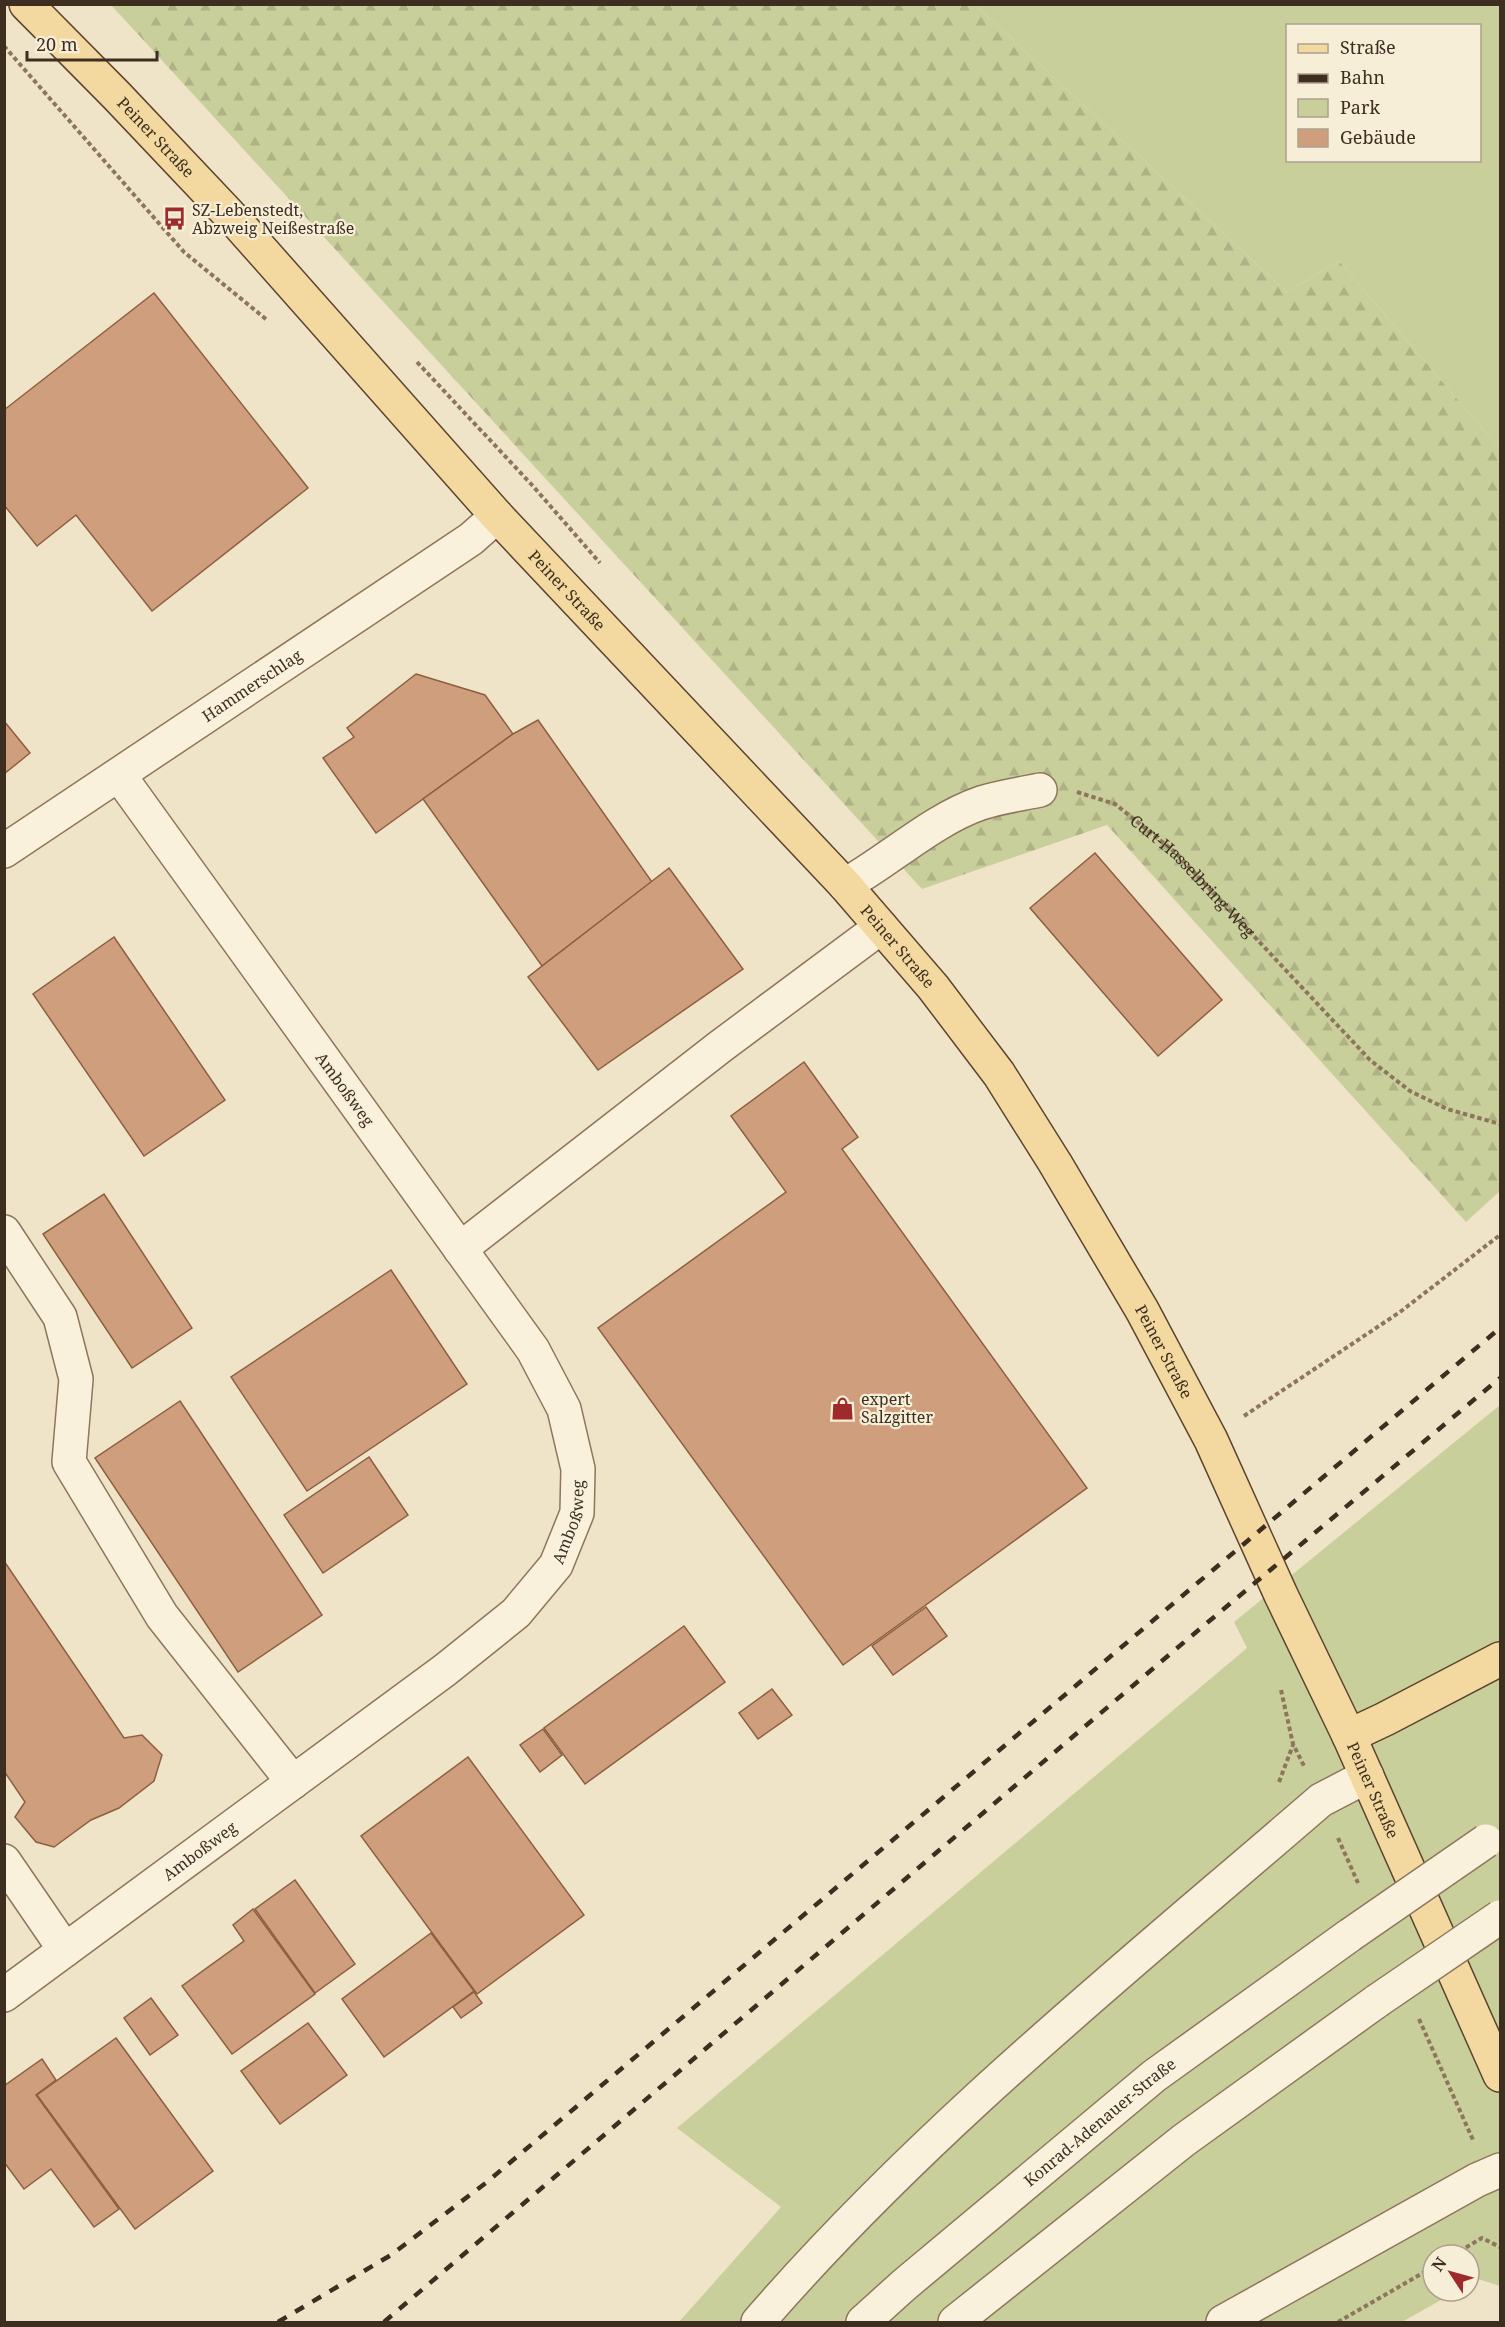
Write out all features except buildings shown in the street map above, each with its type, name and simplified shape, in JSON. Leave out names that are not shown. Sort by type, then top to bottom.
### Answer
[{"type":"main road","name":"Peiner Straße","points":[[26,4],[241,227],[497,516],[845,885],[933,987],[999,1074],[1136,1300],[1211,1440],[1281,1595],[1349,1736],[1500,2075]]},
{"type":"main road","points":[[1349,1736],[1500,1659]]},
{"type":"street","name":"Hammerschlag","points":[[4,851],[471,539],[497,516]]},
{"type":"street","name":"Amboßweg","points":[[4,1995],[445,1670],[516,1613],[556,1565],[577,1513],[578,1469],[564,1408],[533,1350],[118,776]]},
{"type":"street","points":[[845,885],[871,870],[928,830],[980,803],[1040,790]]},
{"type":"street","points":[[460,1249],[721,1046],[881,927]]},
{"type":"street","points":[[4,1233],[60,1317],[76,1379],[69,1462],[162,1616],[293,1782]]},
{"type":"street","points":[[758,2322],[892,2180],[1026,2056],[1321,1800],[1367,1776]]},
{"type":"street","name":"Konrad-Adenauer-Straße","points":[[863,2322],[913,2277],[1154,2076],[1350,1935],[1493,1837]]},
{"type":"street","points":[[4,1861],[65,1950]]},
{"type":"street","points":[[955,2322],[1185,2140],[1377,2001],[1500,1917]]},
{"type":"street","points":[[1223,2322],[1477,2180],[1500,2170]]},
{"type":"path","points":[[4,46],[184,252],[271,322]]},
{"type":"path","name":"Curt-Hasselbring-Weg","points":[[1040,790],[1080,792],[1115,804],[1176,853],[1370,1060],[1419,1096],[1447,1109],[1500,1124]]},
{"type":"path","points":[[1240,1419],[1400,1312],[1500,1235]]},
{"type":"path","points":[[1276,1680],[1281,1690],[1293,1744]]},
{"type":"path","points":[[1473,2243],[1482,2238],[1500,2247]]},
{"type":"path","points":[[1338,2322],[1421,2274]]},
{"type":"green space","points":[[163,4],[975,5],[1287,292],[1339,261],[1500,449],[1500,1191],[1466,1222],[1107,825],[922,889],[135,31]]},
{"type":"green space","points":[[111,5],[163,5],[135,31]]},
{"type":"green space","points":[[975,5],[1500,5],[1500,449],[1339,261],[1287,292]]},
{"type":"green space","points":[[1500,1405],[1500,2286],[1481,2280],[1481,2243],[1421,2243],[1421,2303],[1436,2303],[1402,2322],[679,2322],[781,2207],[677,2128],[1247,1648],[1234,1622]]},
{"type":"railway","points":[[278,2322],[391,2255],[487,2182],[1500,1328]]},
{"type":"railway","points":[[384,2322],[1189,1638],[1500,1378]]},
{"type":"place","name":"SZ-Lebenstedt, Abzweig Neißestraße","points":[[174,219]]},
{"type":"place","name":"expert Salzgitter","points":[[843,1408]]}]
